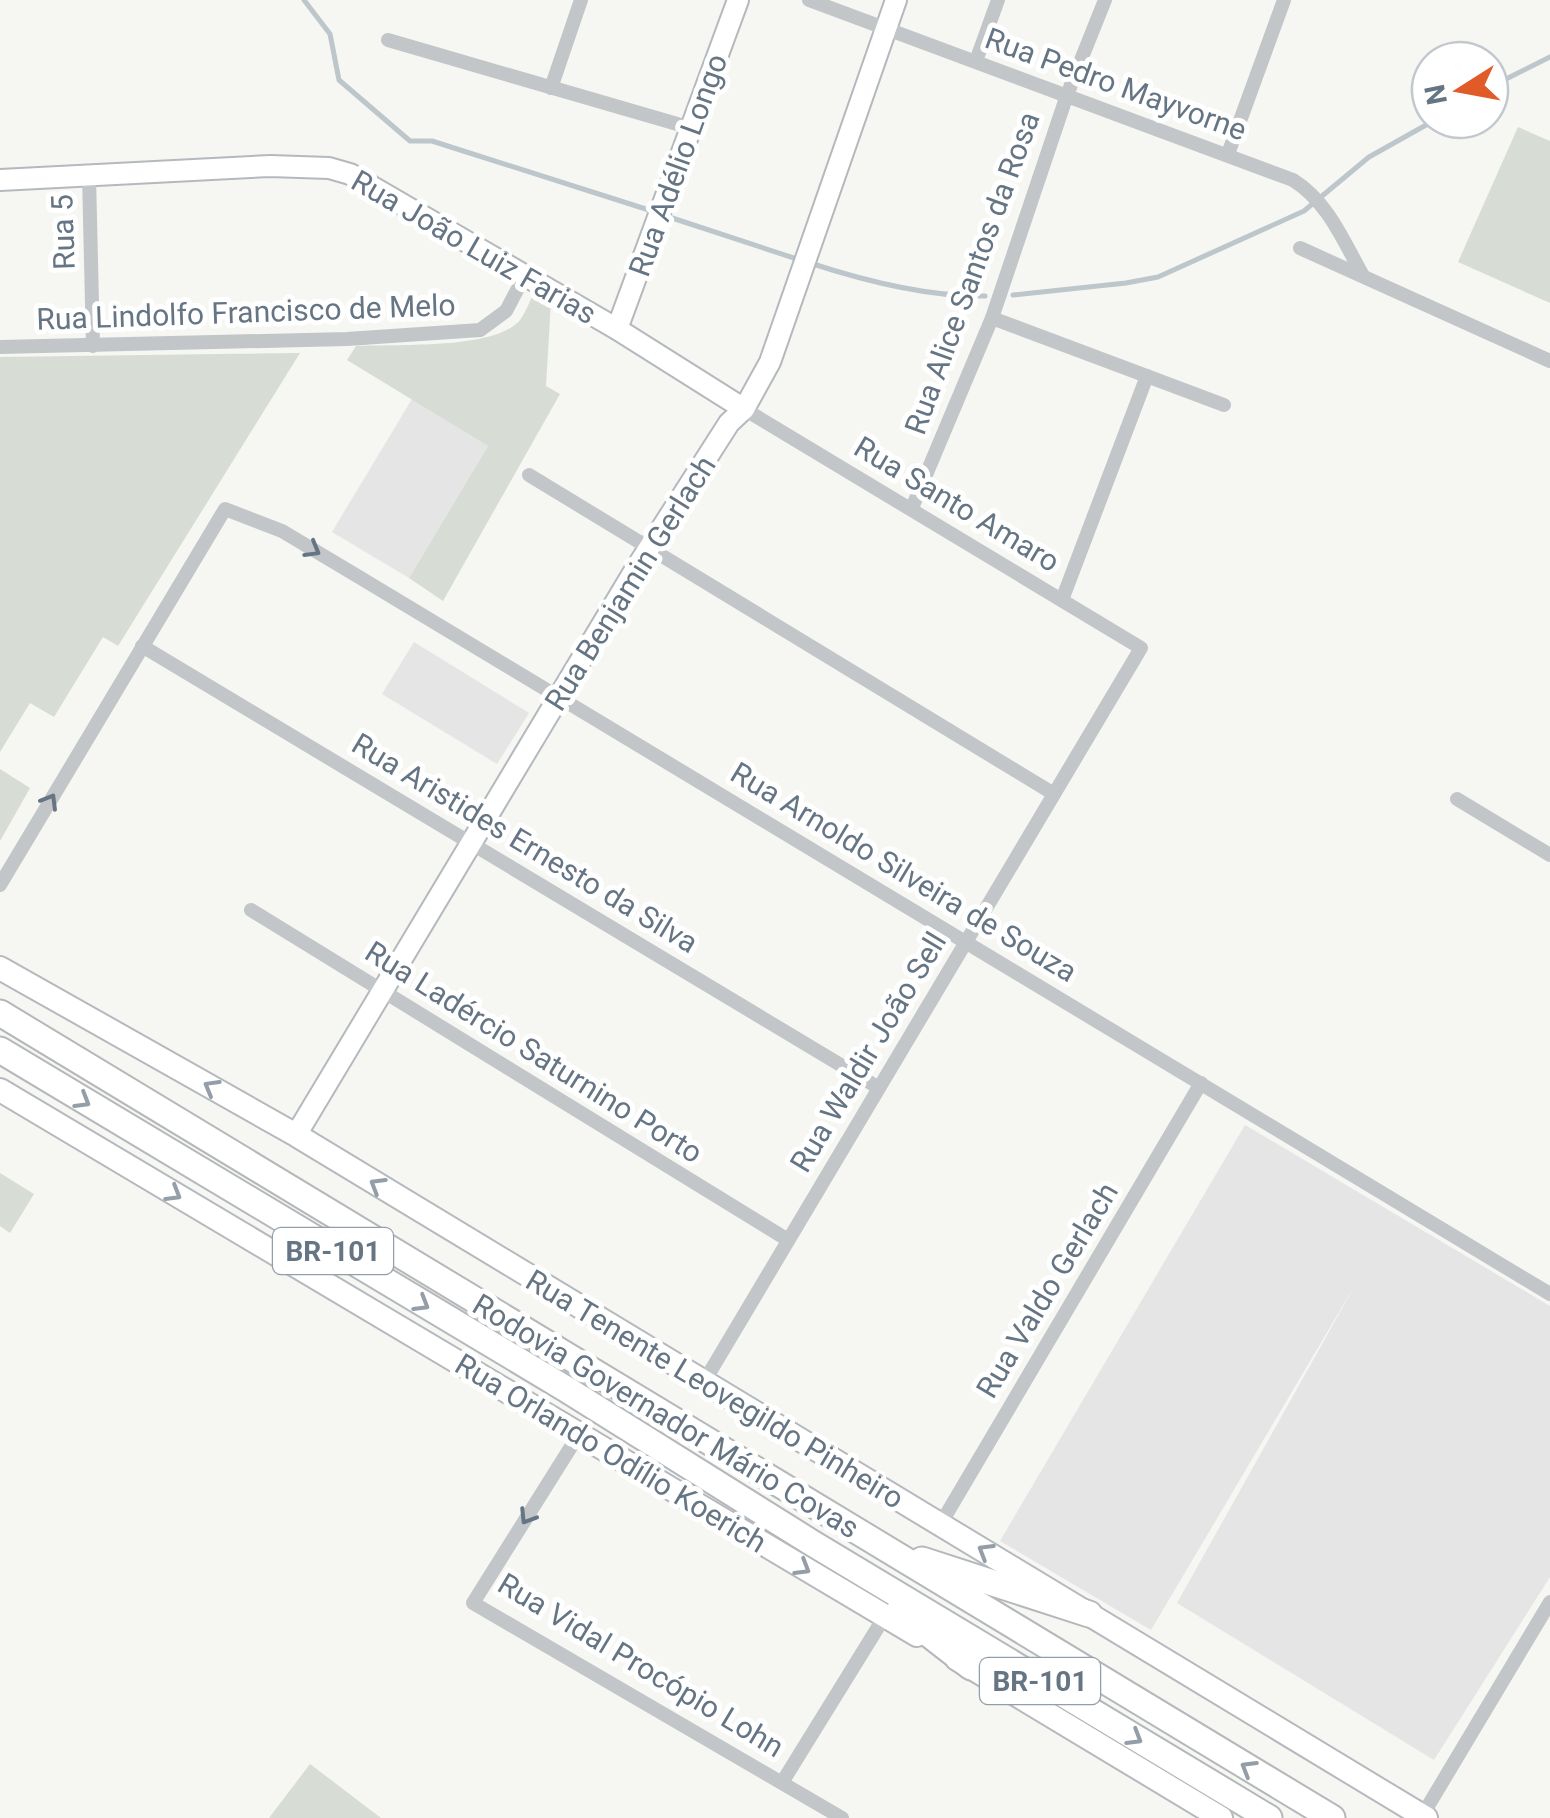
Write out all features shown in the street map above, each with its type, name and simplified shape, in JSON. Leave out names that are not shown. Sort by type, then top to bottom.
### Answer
[{"type":"highway","name":"Rodovia Governador Mário Covas","points":[[0,1014],[1332,1818]]},
{"type":"highway","name":"Rodovia Governador Mário Covas","points":[[0,1050],[566,1389],[812,1543],[1269,1818]]},
{"type":"highway","points":[[812,1543],[970,1667]]},
{"type":"highway","points":[[888,1550],[1089,1614]]},
{"type":"main road","name":"Rua Adélio Longo","points":[[617,329],[738,0]]},
{"type":"main road","name":"Rua Benjamin Gerlach","points":[[296,1135],[648,549],[729,423],[744,409],[770,362],[896,0]]},
{"type":"main road","name":"Rua João Luiz Farias","points":[[0,180],[270,166],[328,168],[372,184],[744,409]]},
{"type":"main road","name":"Rua Tenente Leovegildo Pinheiro","points":[[0,968],[296,1135],[1424,1817]]},
{"type":"main road","name":"Rua Orlando Odílio Koerich","points":[[0,1090],[1222,1818]]},
{"type":"street","points":[[551,88],[581,0]]},
{"type":"street","name":"Rua Pedro Mayvorne","points":[[809,0],[1228,154],[1306,188],[1321,204],[1362,274]]},
{"type":"street","points":[[976,62],[998,0]]},
{"type":"street","name":"Rua Alice Santos da Rosa","points":[[912,508],[992,318],[1066,95],[1105,0]]},
{"type":"street","points":[[1228,154],[1284,0]]},
{"type":"street","points":[[388,40],[691,128]]},
{"type":"street","name":"Rua 5","points":[[88,176],[93,346]]},
{"type":"street","points":[[1300,248],[1550,361]]},
{"type":"street","name":"Rua Lindolfo Francisco de Melo","points":[[0,348],[336,340],[480,330],[506,311],[525,275]]},
{"type":"street","points":[[992,318],[1224,405]]},
{"type":"street","points":[[1062,600],[1147,376]]},
{"type":"street","name":"Rua Santo Amaro","points":[[744,409],[1141,648]]},
{"type":"street","points":[[529,475],[1054,794]]},
{"type":"street","name":"Rua Arnoldo Silveira de Souza","points":[[142,646],[225,510],[282,531],[1550,1294]]},
{"type":"street","points":[[0,885],[142,646]]},
{"type":"street","name":"Rua Aristides Ernesto da Silva","points":[[142,646],[879,1088]]},
{"type":"street","name":"Rua Waldir João Sell","points":[[704,1382],[1141,648]]},
{"type":"street","points":[[1457,799],[1550,855]]},
{"type":"street","name":"Rua Ladércio Saturnino Porto","points":[[251,910],[788,1240]]},
{"type":"street","name":"Rua Valdo Gerlach","points":[[940,1524],[1201,1083]]},
{"type":"street","name":"Rua Vidal Procópio Lohn","points":[[579,1434],[473,1603],[842,1818]]},
{"type":"street","points":[[1424,1817],[1550,1602]]},
{"type":"street","points":[[783,1781],[885,1616]]},
{"type":"shaded area","points":[[1518,127],[1550,141],[1550,303],[1458,262]]},
{"type":"shaded area","points":[[535,291],[551,301],[546,386],[560,394],[443,601],[409,578],[488,446],[347,360],[356,346],[468,341],[508,330],[520,320]]},
{"type":"shaded area","points":[[300,353],[118,646],[103,637],[54,717],[30,703],[0,752],[0,357]]},
{"type":"shaded area","points":[[412,399],[488,446],[409,578],[332,532]]},
{"type":"shaded area","points":[[414,642],[529,713],[497,764],[382,694]]},
{"type":"shaded area","points":[[0,769],[30,788],[0,841]]},
{"type":"shaded area","points":[[1245,1125],[1550,1306],[1550,1577],[1434,1760],[1177,1603],[1358,1280],[1151,1630],[1000,1541]]},
{"type":"shaded area","points":[[0,1173],[34,1194],[10,1233],[0,1226]]},
{"type":"shaded area","points":[[310,1764],[381,1818],[269,1818]]},
{"type":"waterway","points":[[304,0],[330,34],[339,80],[410,141],[432,141],[652,211]]},
{"type":"waterway","points":[[1510,77],[1550,57]]},
{"type":"waterway","points":[[1013,295],[1158,277],[1304,211],[1369,157],[1410,134]]},
{"type":"waterway","points":[[663,215],[800,260]]},
{"type":"waterway","points":[[810,263],[896,287],[985,296]]}]
